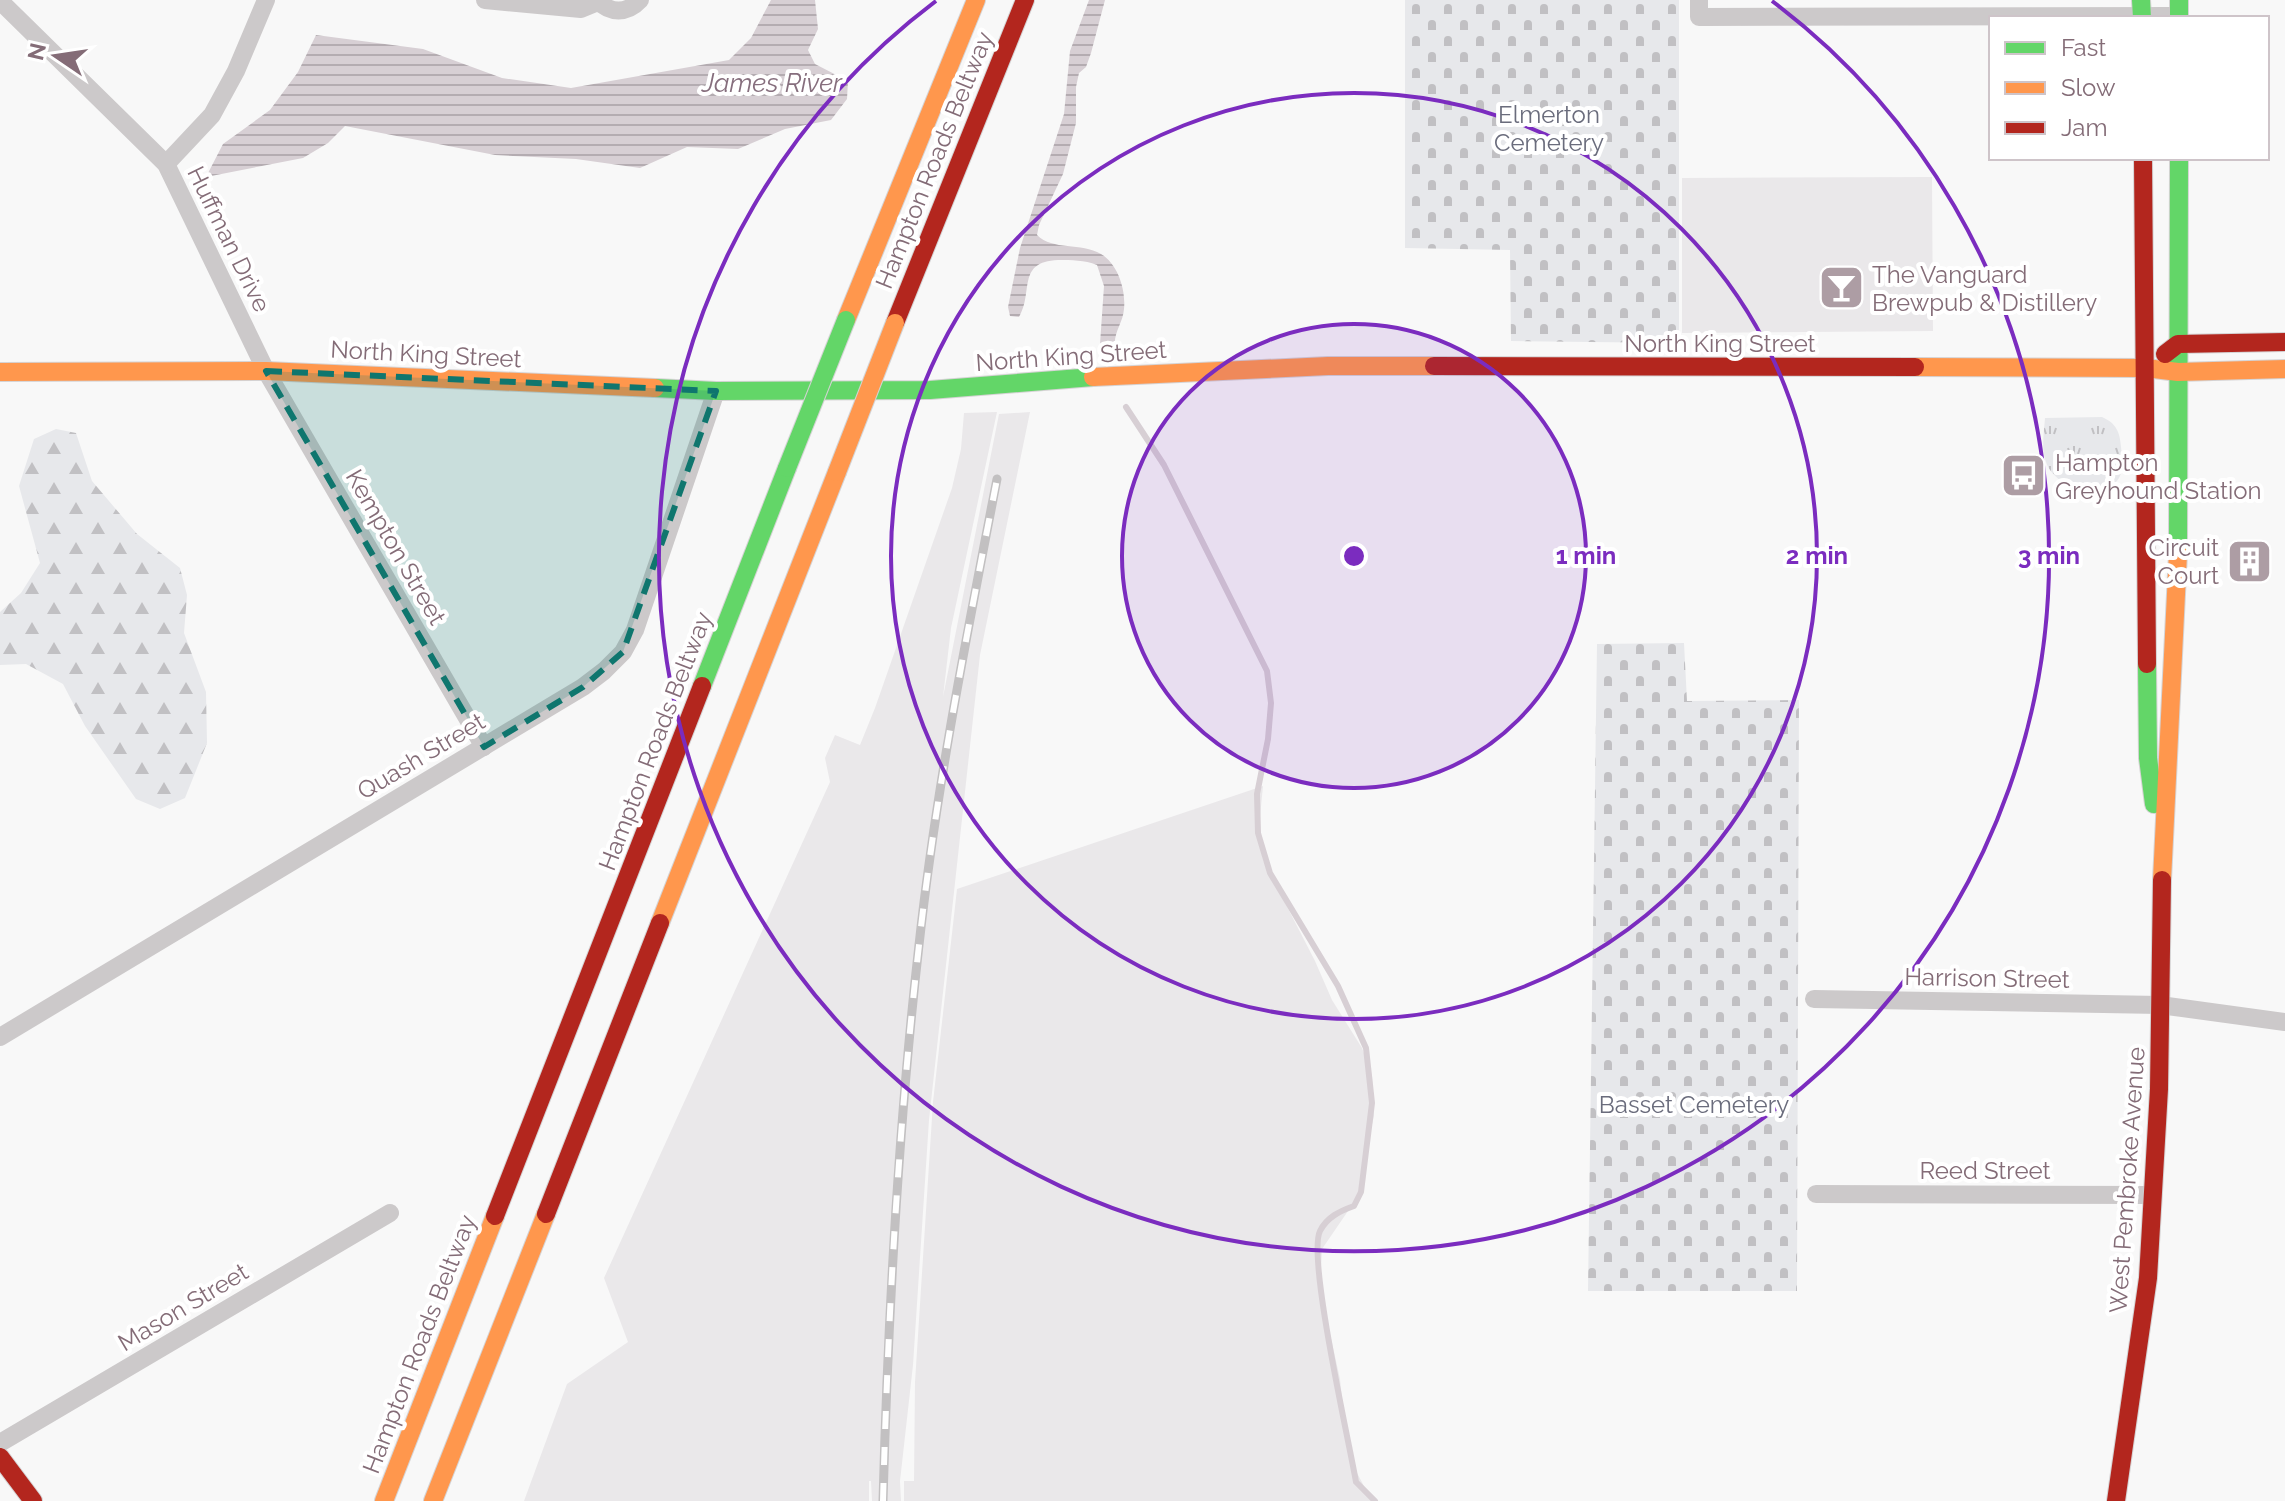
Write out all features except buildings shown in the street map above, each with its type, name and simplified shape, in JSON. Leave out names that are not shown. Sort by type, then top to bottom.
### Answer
[{"type":"main road","name":"Hampton Roads Beltway","points":[[384,1501],[787,468],[976,0]]},
{"type":"main road","name":"Hampton Roads Beltway","points":[[433,1501],[895,323],[1025,0]]},
{"type":"main road","name":"West Pembroke Avenue","points":[[2143,160],[2148,758],[2162,859]]},
{"type":"main road","name":"West Pembroke Avenue","points":[[2116,1501],[2144,1308],[2159,1089],[2162,859],[2179,532],[2179,160]]},
{"type":"main road","points":[[2146,368],[2178,344],[2285,342]]},
{"type":"main road","name":"North King Street","points":[[0,372],[266,371],[716,391],[930,390],[1096,377],[1328,366],[2146,368],[2178,372],[2285,369]]},
{"type":"main road","points":[[0,1457],[33,1501]]},
{"type":"street","points":[[166,164],[212,115],[236,71],[266,0]]},
{"type":"street","points":[[485,0],[581,9],[598,1],[605,8],[622,11],[630,9],[640,0]]},
{"type":"street","name":"Huffman Drive","points":[[0,1],[166,164],[266,371]]},
{"type":"street","points":[[1699,9],[2179,11]]},
{"type":"street","name":"Kempton Street","points":[[266,371],[484,747]]},
{"type":"street","name":"Quash Street","points":[[0,1037],[484,747],[604,671],[623,652],[645,606],[716,391]]},
{"type":"street","name":"Harrison Street","points":[[1814,999],[2160,1005],[2285,1022]]},
{"type":"street","name":"Reed Street","points":[[1816,1194],[2153,1195]]},
{"type":"street","name":"Mason Street","points":[[0,1443],[390,1213]]},
{"type":"highlighted area","points":[[266,371],[716,391],[623,652],[583,687],[484,747]]},
{"type":"shaded area","points":[[1932,177],[1933,331],[1682,333],[1682,178]]},
{"type":"shaded area","points":[[997,412],[951,628],[943,697],[999,414],[1030,412],[980,655],[929,1120],[913,1365],[900,1481],[901,1501],[872,1501],[869,1481],[869,1501],[524,1501],[567,1384],[628,1342],[604,1278],[830,782],[825,758],[835,735],[860,745],[952,488],[961,449],[964,413]]},
{"type":"shaded area","points":[[1263,786],[1259,827],[1263,860],[1332,1000],[1362,1048],[1372,1075],[1374,1116],[1364,1160],[1361,1192],[1322,1249],[1320,1289],[1340,1379],[1346,1437],[1357,1473],[1372,1501],[904,1501],[904,1481],[914,1481],[915,1382],[933,1102],[957,889]]},
{"type":"green space","name":"Elmerton Cemetery","points":[[1405,0],[1679,0],[1679,343],[1511,341],[1510,250],[1405,248]]},
{"type":"green space","points":[[2102,417],[2114,425],[2120,437],[2121,475],[2112,486],[2102,490],[2080,490],[2059,479],[2046,462],[2043,446],[2045,418]]},
{"type":"green space","points":[[56,429],[76,433],[92,481],[137,534],[180,568],[187,595],[184,633],[206,692],[207,743],[185,798],[160,809],[136,799],[85,726],[63,684],[26,664],[0,665],[0,612],[21,593],[40,563],[19,486],[34,439]]},
{"type":"green space","name":"Basset Cemetery","points":[[1684,643],[1687,701],[1799,700],[1797,1291],[1588,1291],[1597,644]]},
{"type":"water","name":"James River","points":[[771,0],[815,0],[818,29],[808,50],[815,64],[848,81],[847,99],[831,120],[785,129],[738,149],[687,147],[640,168],[576,159],[495,155],[345,126],[328,143],[303,158],[206,177],[223,144],[270,110],[298,72],[316,35],[423,49],[502,78],[571,88],[729,60],[751,38]]},
{"type":"water","points":[[1089,0],[1105,0],[1091,53],[1086,67],[1079,73],[1076,123],[1063,174],[1037,235],[1051,243],[1093,250],[1112,264],[1122,286],[1124,309],[1115,340],[1116,351],[1112,355],[1100,344],[1104,286],[1097,265],[1058,260],[1036,266],[1028,280],[1019,317],[1010,316],[1008,307],[1020,248],[1064,114],[1070,51]]},
{"type":"waterway","points":[[1126,407],[1164,465],[1267,671],[1271,703],[1268,739],[1257,794],[1258,833],[1270,873],[1338,986],[1366,1048],[1372,1103],[1361,1192],[1354,1206],[1326,1222],[1320,1231],[1318,1248],[1324,1311],[1356,1482],[1375,1501]]},
{"type":"railway","points":[[883,1501],[895,1223],[919,945],[943,770],[997,479]]},
{"type":"traffic: fast","points":[[2141,0],[2142,16]]},
{"type":"traffic: fast","points":[[2179,0],[2179,16]]},
{"type":"traffic: fast","points":[[2178,553],[2179,160]]},
{"type":"traffic: fast","points":[[787,468],[846,320]]},
{"type":"traffic: fast","points":[[655,388],[716,391],[930,390],[1093,377]]},
{"type":"traffic: fast","points":[[702,686],[787,468]]},
{"type":"traffic: fast","points":[[2147,664],[2148,758],[2154,804]]},
{"type":"traffic: slow","points":[[846,320],[976,0]]},
{"type":"traffic: slow","points":[[837,472],[895,323]]},
{"type":"traffic: slow","points":[[1093,377],[1328,366],[1434,366]]},
{"type":"traffic: slow","points":[[1915,367],[2146,368],[2178,372],[2285,369]]},
{"type":"traffic: slow","points":[[0,372],[266,371],[655,388]]},
{"type":"traffic: slow","points":[[660,923],[837,472]]},
{"type":"traffic: slow","points":[[2162,880],[2178,553]]},
{"type":"traffic: slow","points":[[433,1501],[546,1214]]},
{"type":"traffic: slow","points":[[384,1501],[495,1216]]},
{"type":"traffic: jam","points":[[895,323],[1025,0]]},
{"type":"traffic: jam","points":[[2143,160],[2147,664]]},
{"type":"traffic: jam","points":[[2165,354],[2178,344],[2285,342]]},
{"type":"traffic: jam","points":[[1434,366],[1915,367]]},
{"type":"traffic: jam","points":[[495,1216],[702,686]]},
{"type":"traffic: jam","points":[[2116,1501],[2148,1278],[2159,1089],[2162,880]]},
{"type":"traffic: jam","points":[[546,1214],[660,923]]},
{"type":"traffic: jam","points":[[0,1457],[33,1501]]},
{"type":"place","name":"The Vanguard Brewpub & Distillery","points":[[1841,288]]},
{"type":"place","name":"Hampton Greyhound Station","points":[[2024,476]]},
{"type":"place","name":"Circuit Court","points":[[2250,561]]}]
